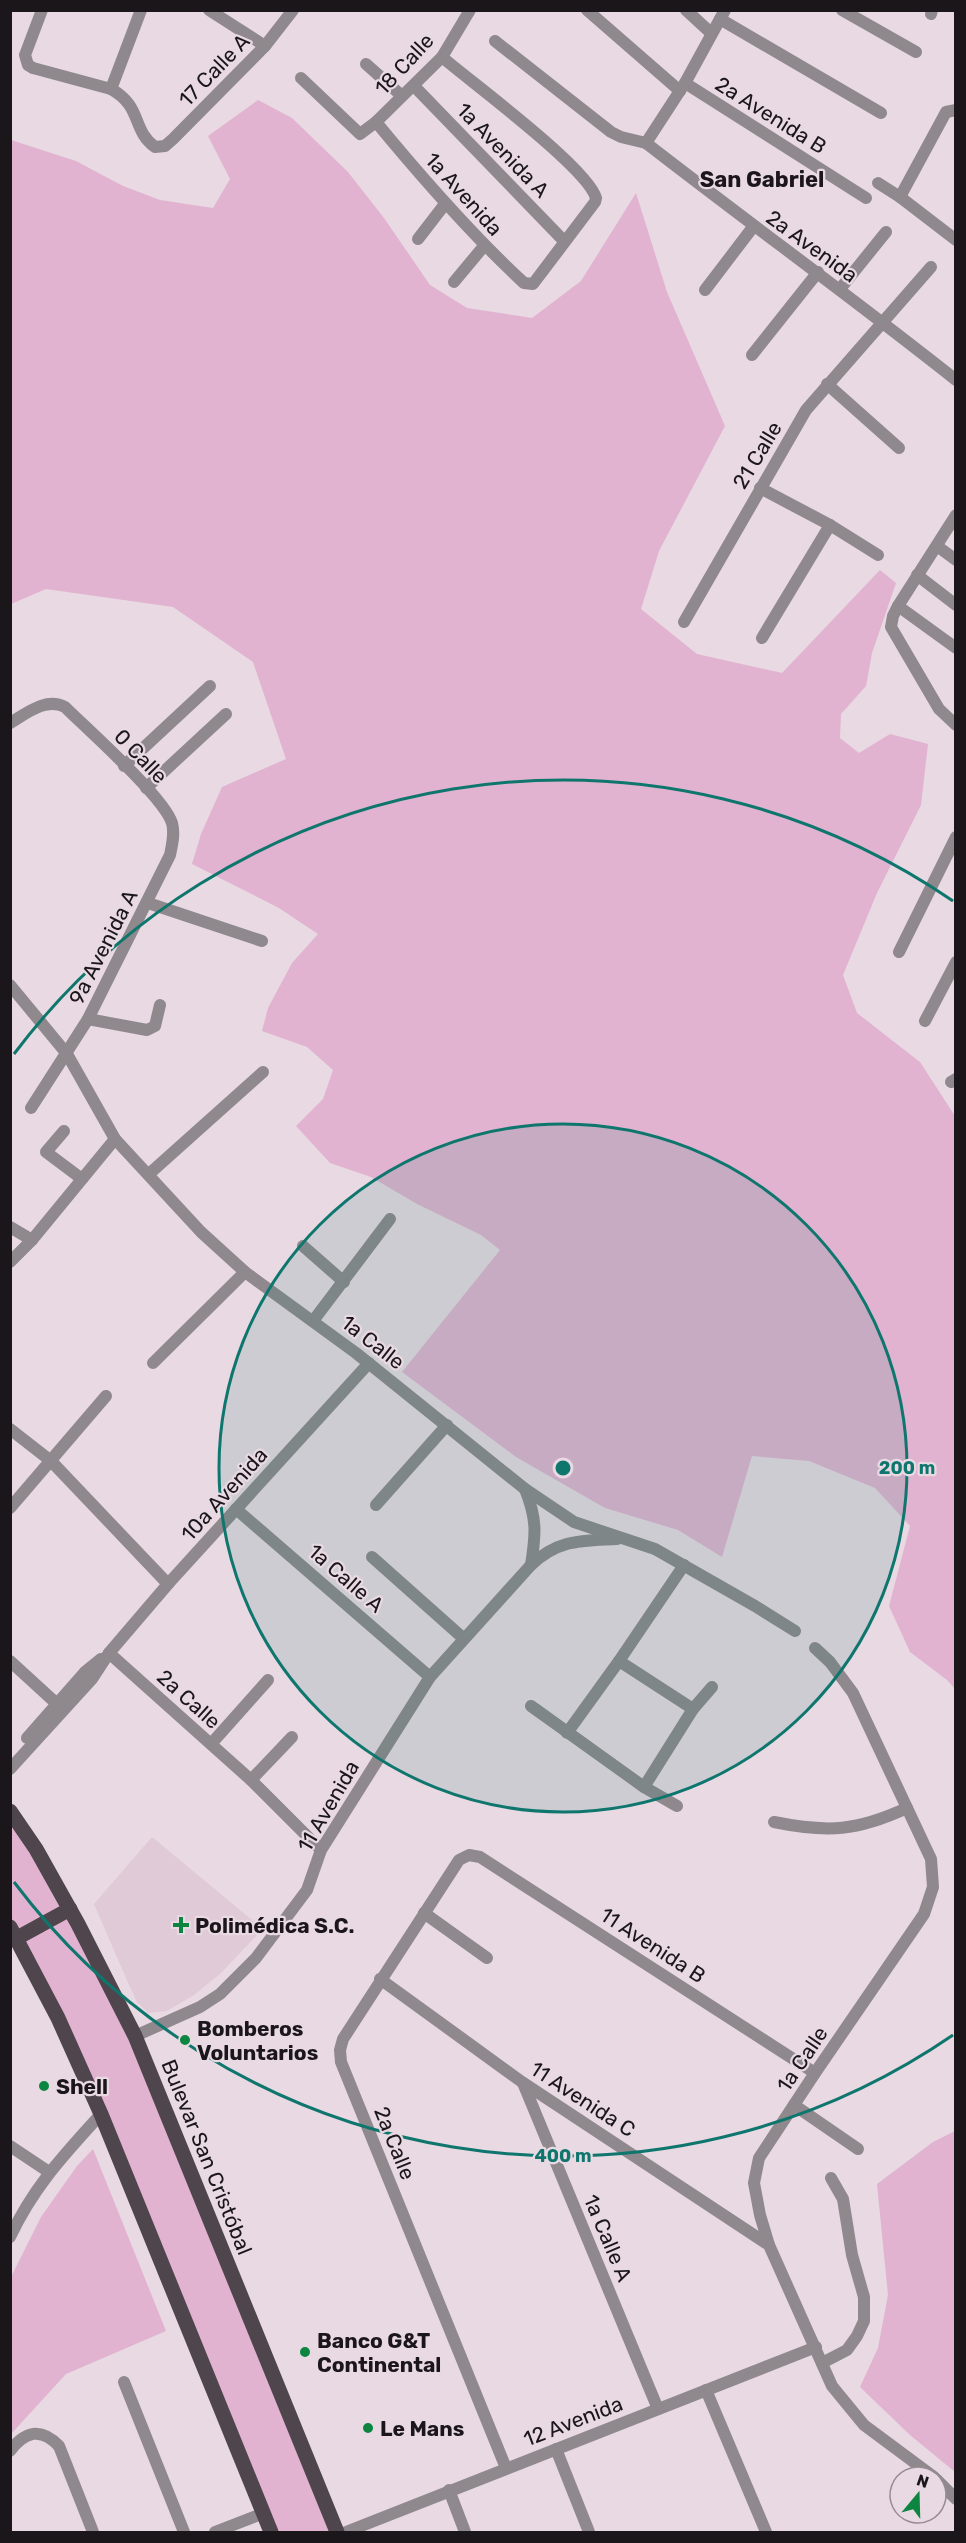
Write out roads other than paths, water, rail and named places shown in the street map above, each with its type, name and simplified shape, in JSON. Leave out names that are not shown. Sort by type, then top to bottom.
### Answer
[{"type":"main road","name":"Bulevar San Cristóbal","points":[[10,1811],[36,1849],[99,1961],[135,2036],[337,2532]]},
{"type":"main road","points":[[70,1909],[14,1933],[58,2018],[101,2114],[271,2532]]},
{"type":"street","points":[[42,10],[25,55],[28,65],[111,89],[141,10]]},
{"type":"street","points":[[209,10],[265,46]]},
{"type":"street","name":"17 Calle A","points":[[111,89],[122,95],[131,105],[141,132],[147,141],[155,147],[165,146],[265,46],[293,10]]},
{"type":"street","name":"18 Calle","points":[[301,78],[358,134],[376,122],[442,57],[470,10]]},
{"type":"street","name":"2a Avenida B","points":[[587,10],[682,87],[866,198]]},
{"type":"street","points":[[686,10],[711,33]]},
{"type":"street","points":[[842,10],[916,52]]},
{"type":"street","points":[[495,41],[611,132],[646,143],[682,87],[723,15],[880,113]]},
{"type":"street","points":[[442,57],[573,166],[592,187],[596,198],[564,241]]},
{"type":"street","points":[[366,64],[402,96]]},
{"type":"street","name":"1a Avenida A","points":[[414,86],[564,241]]},
{"type":"street","points":[[900,197],[946,112],[953,110]]},
{"type":"street","name":"1a Avenida","points":[[376,122],[484,246],[529,285],[533,284],[564,241]]},
{"type":"street","name":"2a Avenida","points":[[646,143],[753,227],[818,272],[956,380]]},
{"type":"street","points":[[878,183],[956,240]]},
{"type":"street","points":[[418,239],[446,204]]},
{"type":"street","points":[[705,290],[753,227]]},
{"type":"street","points":[[840,289],[886,232]]},
{"type":"street","points":[[454,282],[484,246]]},
{"type":"street","name":"21 Calle","points":[[684,622],[806,410],[931,267]]},
{"type":"street","points":[[752,356],[818,272]]},
{"type":"street","points":[[827,384],[899,448]]},
{"type":"street","points":[[760,488],[830,525],[878,555]]},
{"type":"street","points":[[956,515],[898,606],[891,627],[939,709],[956,725]]},
{"type":"street","points":[[762,638],[830,525]]},
{"type":"street","points":[[937,546],[956,560]]},
{"type":"street","points":[[917,575],[956,605]]},
{"type":"street","points":[[898,606],[956,648]]},
{"type":"street","points":[[124,766],[210,686]]},
{"type":"street","name":"0 Calle","points":[[10,723],[40,706],[51,703],[65,707],[146,788],[172,822],[174,837],[170,855]]},
{"type":"street","points":[[146,788],[226,714]]},
{"type":"street","points":[[899,952],[956,837]]},
{"type":"street","name":"9a Avenida A","points":[[32,1108],[88,1019],[170,855]]},
{"type":"street","points":[[148,903],[262,941]]},
{"type":"street","points":[[925,1021],[956,963]]},
{"type":"street","name":"1a Calle","points":[[10,985],[67,1054],[115,1139],[201,1232],[245,1272],[369,1364],[525,1489],[574,1522],[655,1549],[795,1631]]},
{"type":"street","points":[[88,1019],[147,1030],[155,1026],[160,1005]]},
{"type":"street","points":[[149,1174],[263,1072]]},
{"type":"street","points":[[64,1131],[46,1152],[82,1179]]},
{"type":"street","points":[[10,1262],[32,1240],[115,1139]]},
{"type":"street","points":[[313,1321],[390,1219]]},
{"type":"street","points":[[10,1227],[32,1240]]},
{"type":"street","points":[[303,1246],[344,1281]]},
{"type":"street","points":[[153,1363],[245,1272]]},
{"type":"street","name":"10a Avenida","points":[[10,1768],[91,1680],[109,1653],[168,1584],[369,1364]]},
{"type":"street","points":[[10,1508],[106,1396]]},
{"type":"street","points":[[376,1505],[447,1425]]},
{"type":"street","points":[[10,1429],[51,1461],[168,1584]]},
{"type":"street","points":[[525,1489],[534,1512],[536,1538],[531,1565]]},
{"type":"street","name":"1a Calle A","points":[[236,1509],[430,1677]]},
{"type":"street","name":"11 Avenida","points":[[135,2036],[192,2012],[220,1994],[256,1958],[307,1890],[321,1850],[430,1677],[531,1565],[546,1551],[570,1542],[626,1539]]},
{"type":"street","points":[[372,1557],[463,1638]]},
{"type":"street","points":[[567,1733],[620,1661],[684,1564]]},
{"type":"street","name":"1a Calle","points":[[815,1648],[830,1662],[853,1693],[931,1859],[933,1887],[924,1914],[814,2073],[759,2158],[754,2183],[760,2215],[770,2245],[832,2386],[864,2425],[918,2465]]},
{"type":"street","name":"10a Avenida","points":[[10,1757],[85,1672],[109,1653]]},
{"type":"street","name":"2a Calle","points":[[109,1653],[251,1780],[321,1850]]},
{"type":"street","points":[[10,1661],[57,1704]]},
{"type":"street","points":[[620,1661],[693,1709]]},
{"type":"street","points":[[211,1744],[268,1680]]},
{"type":"street","points":[[644,1786],[693,1709],[712,1687]]},
{"type":"street","points":[[531,1706],[644,1786],[677,1806]]},
{"type":"street","points":[[251,1780],[292,1737]]},
{"type":"street","points":[[774,1822],[809,1829],[848,1828],[877,1821],[907,1808]]},
{"type":"street","name":"2a Calle","points":[[469,1855],[459,1860],[380,1979],[344,2039],[340,2050],[341,2062],[506,2468]]},
{"type":"street","name":"11 Avenida B","points":[[469,1855],[480,1857],[814,2073]]},
{"type":"street","points":[[424,1913],[487,1958]]},
{"type":"street","name":"11 Avenida C","points":[[380,1979],[522,2082],[770,2245]]},
{"type":"street","name":"1a Calle A","points":[[522,2082],[658,2409]]},
{"type":"street","points":[[794,2105],[858,2149]]},
{"type":"street","points":[[10,2237],[24,2207],[49,2172],[101,2114]]},
{"type":"street","points":[[10,2146],[49,2172]]},
{"type":"street","points":[[822,2362],[847,2350],[864,2320],[864,2296],[852,2255],[843,2199],[831,2178]]},
{"type":"street","name":"12 Avenida","points":[[346,2532],[816,2347]]},
{"type":"street","points":[[124,2382],[184,2532]]},
{"type":"street","points":[[706,2390],[766,2532]]},
{"type":"street","points":[[10,2451],[23,2436],[33,2433],[43,2435],[59,2446],[93,2532]]},
{"type":"street","points":[[556,2449],[589,2532]]},
{"type":"street","points":[[449,2490],[465,2532]]},
{"type":"street","points":[[215,2532],[264,2513]]},
{"type":"place","name":"Polimédica S.C.","points":[[181,1925]]},
{"type":"place","name":"Bomberos Voluntarios","points":[[185,2040]]},
{"type":"place","name":"Shell","points":[[44,2086]]},
{"type":"place","name":"Banco G&T Continental","points":[[305,2352]]},
{"type":"place","name":"Le Mans","points":[[368,2428]]},
{"type":"district","name":"San Gabriel","points":[[762,179]]}]
